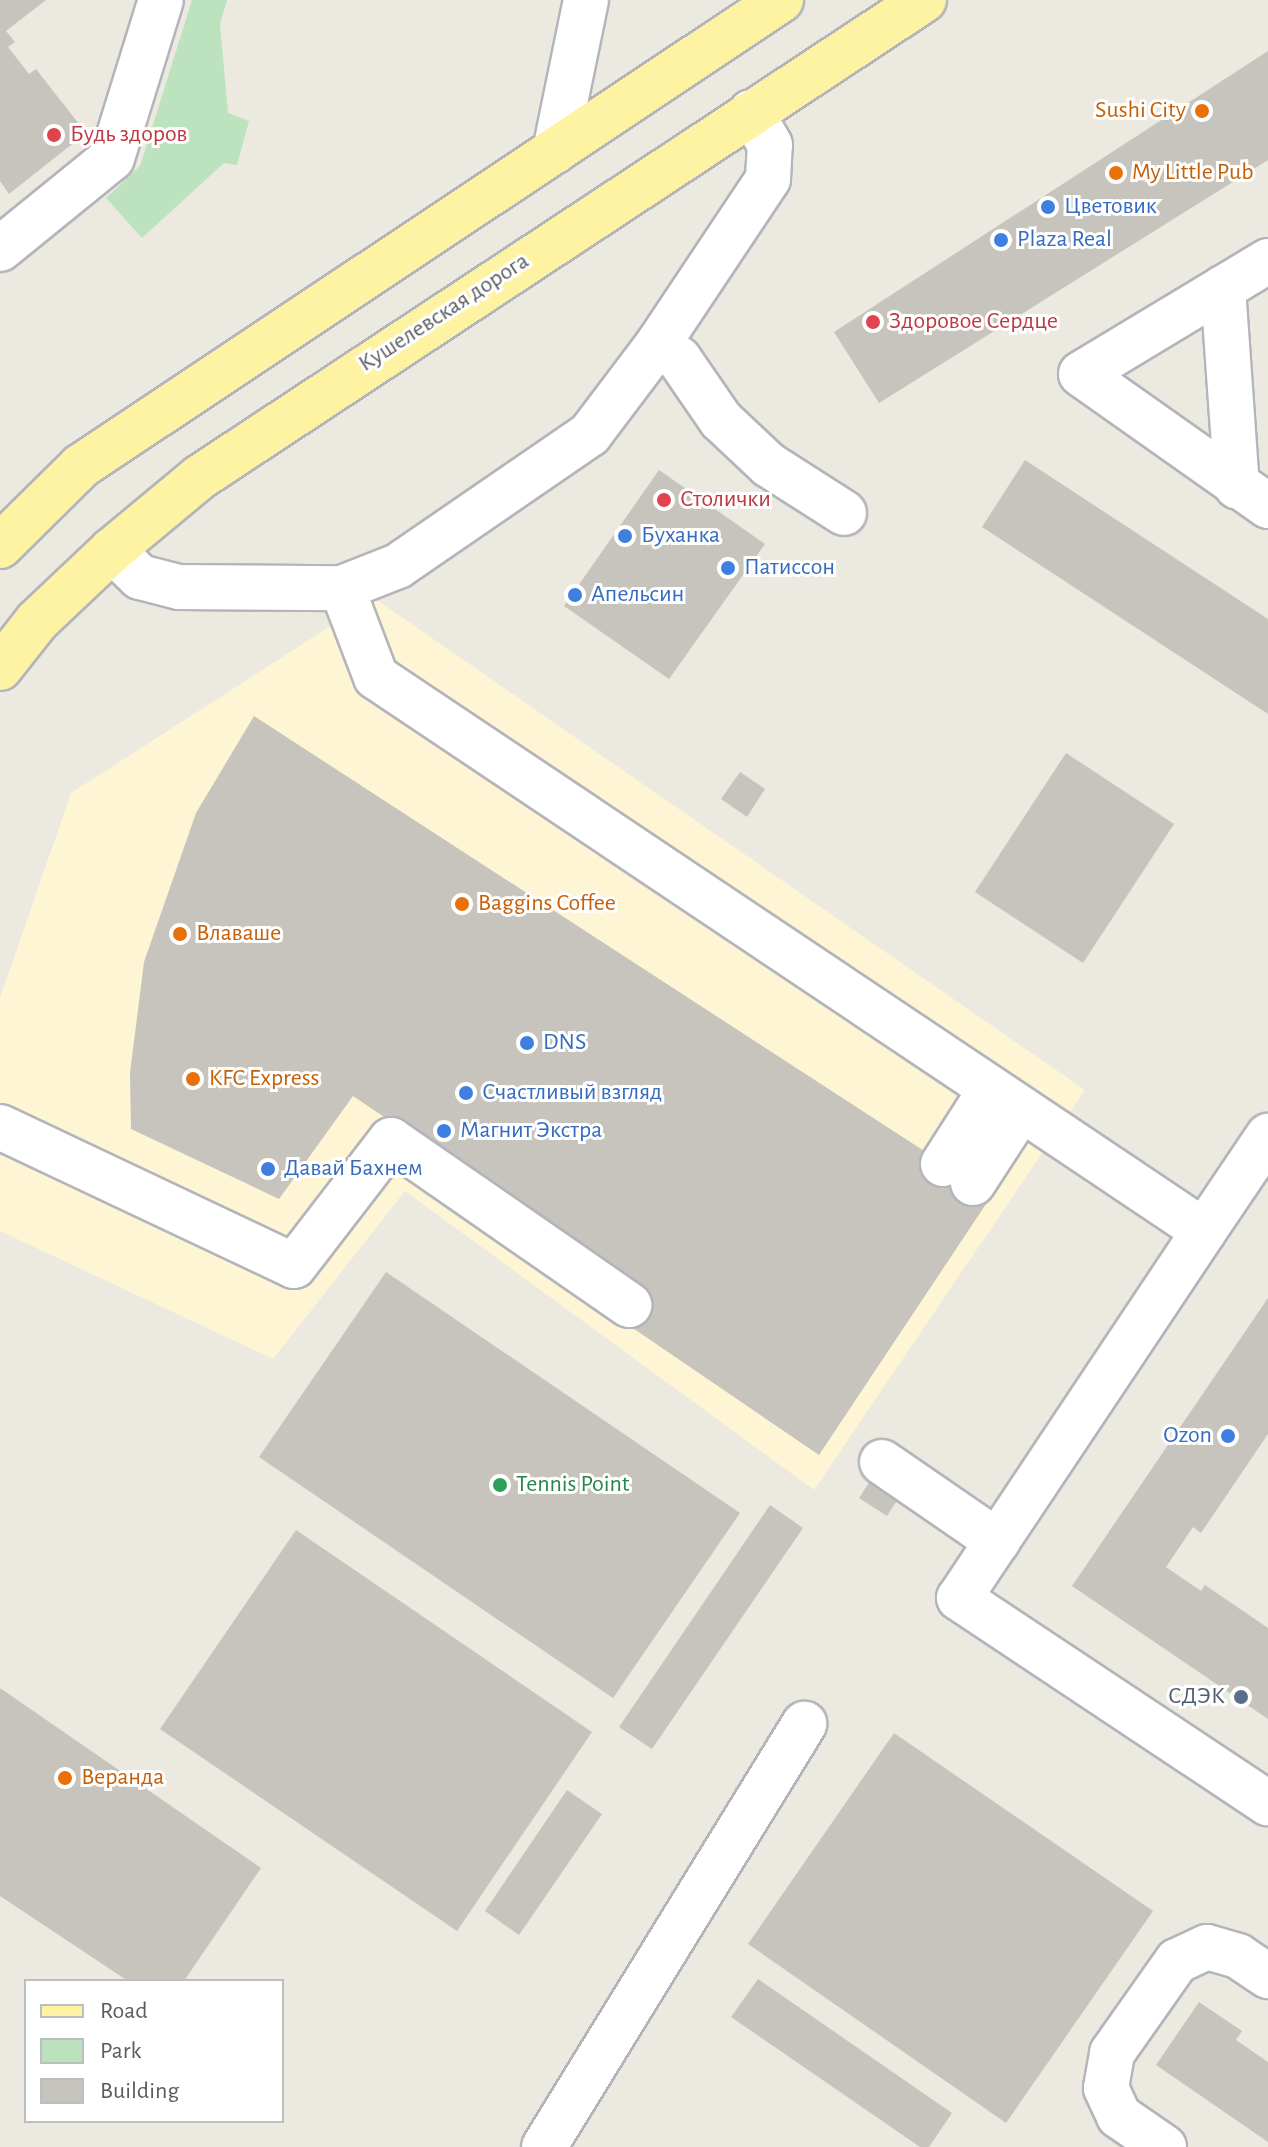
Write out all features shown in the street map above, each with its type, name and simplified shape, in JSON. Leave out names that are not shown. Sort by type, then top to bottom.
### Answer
[{"type":"main road","points":[[0,546],[81,466],[781,0]]},
{"type":"main road","name":"Кушелевская дорога","points":[[0,668],[37,621],[112,550],[200,477],[924,0]]},
{"type":"lane","points":[[0,249],[112,158],[161,0]]},
{"type":"lane","points":[[555,151],[586,0]]},
{"type":"lane","points":[[112,550],[140,577],[179,587],[342,588],[398,566],[590,434],[658,344],[768,179],[770,145],[751,112]]},
{"type":"lane","points":[[1253,497],[1081,374],[1268,261]]},
{"type":"lane","points":[[1223,288],[1253,497]]},
{"type":"lane","points":[[658,344],[679,359],[721,420],[769,465],[844,513]]},
{"type":"lane","points":[[342,588],[376,677],[1204,1231]]},
{"type":"lane","points":[[958,1174],[1006,1099]]},
{"type":"lane","points":[[0,1127],[294,1266],[391,1140],[629,1305]]},
{"type":"lane","points":[[1268,1136],[959,1598],[1268,1803]]},
{"type":"lane","points":[[882,1462],[997,1541]]},
{"type":"lane","points":[[544,2147],[804,1724]]},
{"type":"lane","points":[[1164,2147],[1119,2116],[1106,2088],[1112,2053],[1177,1961],[1207,1947],[1238,1956],[1268,1976]]},
{"type":"shaded area","points":[[374,598],[1085,1090],[814,1490],[405,1191],[273,1359],[0,1231],[0,998],[71,793]]},
{"type":"green space","points":[[192,0],[227,0],[220,24],[228,113],[249,121],[237,165],[224,163],[142,238],[106,198],[140,166]]},
{"type":"building","points":[[0,0],[46,0],[6,31],[15,42],[8,47],[29,74],[36,69],[86,133],[9,194],[0,181]]},
{"type":"building","points":[[1268,51],[1268,160],[879,403],[834,332]]},
{"type":"building","points":[[1025,460],[1268,619],[1268,714],[982,527]]},
{"type":"building","points":[[659,470],[765,544],[669,679],[564,606]]},
{"type":"building","points":[[254,716],[992,1195],[819,1455],[621,1320],[639,1289],[353,1096],[279,1199],[131,1129],[130,1073],[144,962],[196,813]]},
{"type":"building","points":[[1066,753],[1174,824],[1083,963],[975,892]]},
{"type":"building","points":[[740,772],[765,789],[747,817],[721,799]]},
{"type":"building","name":"Tennis Point","points":[[386,1272],[740,1513],[613,1698],[259,1457]]},
{"type":"building","points":[[1268,1298],[1268,1434],[1201,1533],[1193,1527],[1166,1567],[1201,1591],[1205,1585],[1268,1628],[1268,1719],[1072,1586]]},
{"type":"building","points":[[877,1470],[905,1488],[887,1516],[859,1498]]},
{"type":"building","points":[[770,1505],[803,1528],[652,1749],[619,1727]]},
{"type":"building","points":[[296,1530],[592,1732],[457,1931],[160,1729]]},
{"type":"building","name":"Веранда","points":[[0,1688],[261,1868],[185,1979],[125,1979],[0,1896]]},
{"type":"building","points":[[894,1733],[1153,1911],[1006,2123],[748,1944]]},
{"type":"building","points":[[567,1790],[602,1814],[519,1935],[485,1911]]},
{"type":"building","points":[[758,1979],[952,2113],[929,2147],[920,2147],[731,2017]]},
{"type":"building","points":[[1199,2002],[1242,2031],[1236,2040],[1268,2062],[1268,2142],[1156,2065]]},
{"type":"place","name":"Sushi City","points":[[1202,111]]},
{"type":"place","name":"Будь здоров","points":[[54,135]]},
{"type":"place","name":"My Little Pub","points":[[1116,173]]},
{"type":"place","name":"Цветовик","points":[[1048,207]]},
{"type":"place","name":"Plaza Real","points":[[1001,240]]},
{"type":"place","name":"Здоровое Сердце","points":[[873,322]]},
{"type":"place","name":"Столички","points":[[664,500]]},
{"type":"place","name":"Буханка","points":[[625,536]]},
{"type":"place","name":"Патиссон","points":[[728,568]]},
{"type":"place","name":"Апельсин","points":[[575,595]]},
{"type":"place","name":"Baggins Coffee","points":[[462,904]]},
{"type":"place","name":"Влаваше","points":[[180,934]]},
{"type":"place","name":"DNS","points":[[527,1043]]},
{"type":"place","name":"KFC Express","points":[[193,1079]]},
{"type":"place","name":"Счастливый взгляд","points":[[466,1093]]},
{"type":"place","name":"Магнит Экстра","points":[[444,1131]]},
{"type":"place","name":"Давай Бахнем","points":[[268,1169]]},
{"type":"place","name":"Ozon","points":[[1228,1436]]},
{"type":"place","name":"Tennis Point","points":[[500,1485]]},
{"type":"place","name":"СДЭК","points":[[1241,1697]]},
{"type":"place","name":"Веранда","points":[[65,1778]]}]
